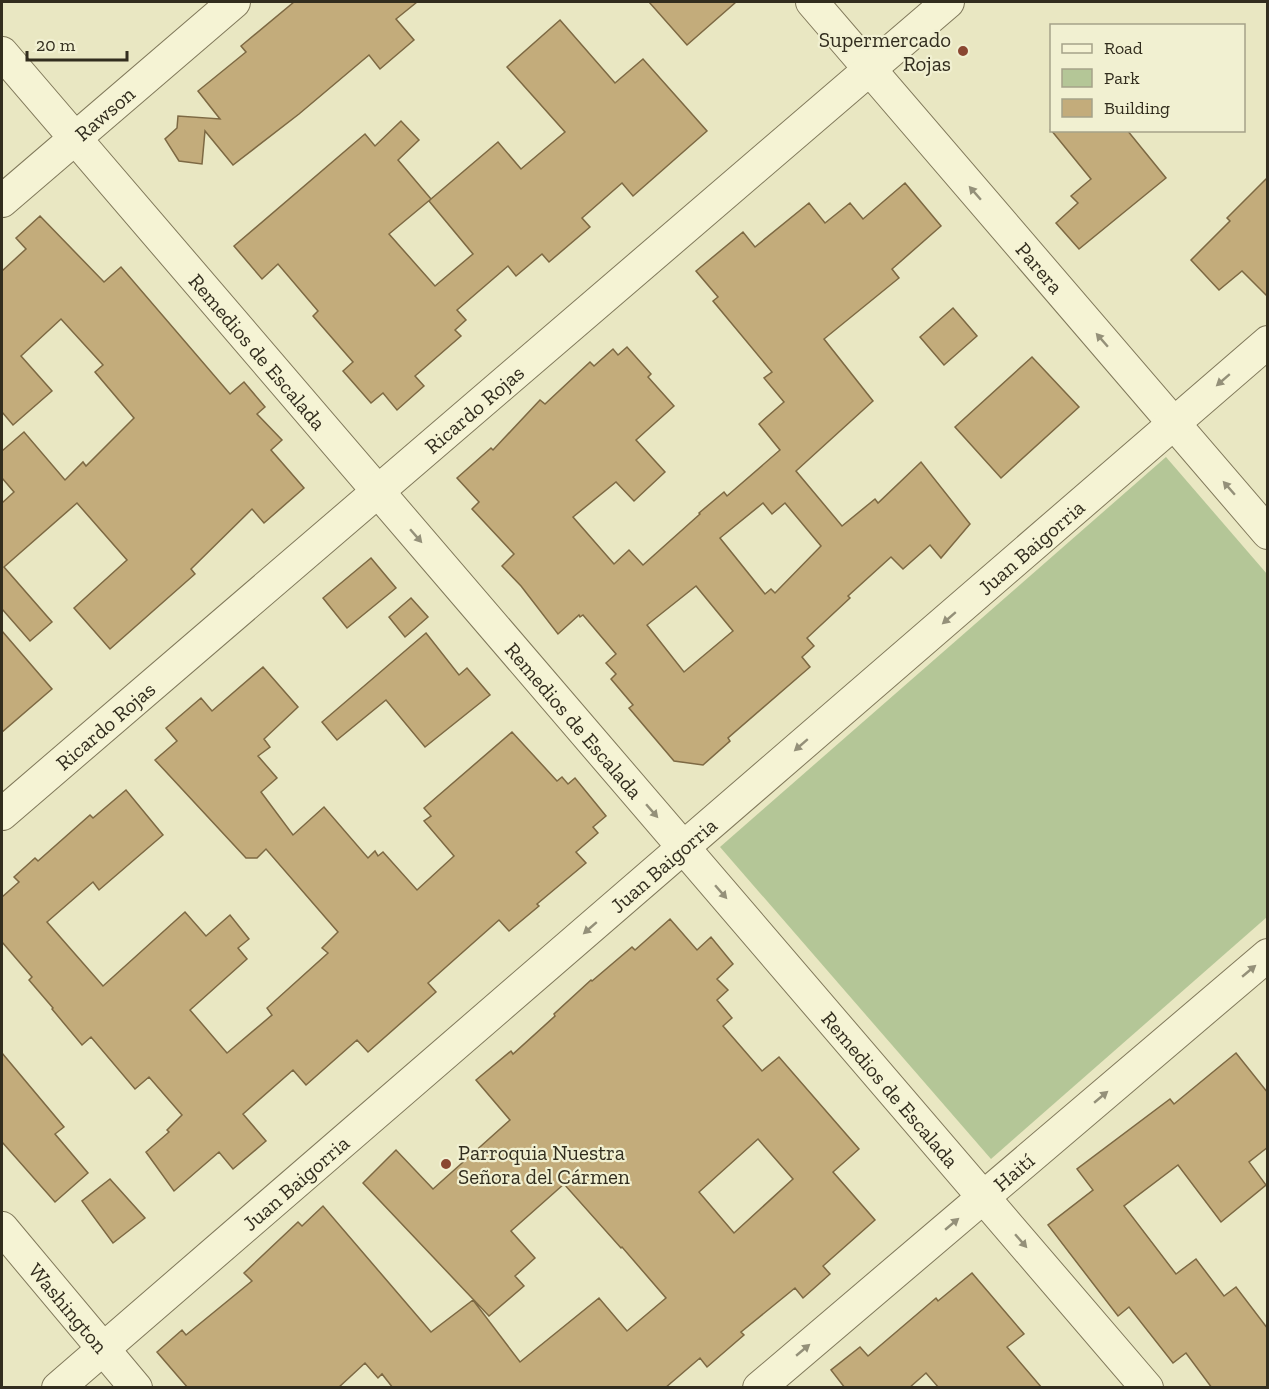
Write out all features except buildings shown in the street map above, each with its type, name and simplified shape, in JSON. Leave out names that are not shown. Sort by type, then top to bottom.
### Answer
[{"type":"street","name":"Rawson","points":[[2,201],[234,2]]},
{"type":"street","name":"Parera","points":[[812,2],[1268,533]]},
{"type":"street","name":"Ricardo Rojas","points":[[2,814],[948,2]]},
{"type":"street","name":"Remedios de Escalada","points":[[2,53],[1147,1388]]},
{"type":"street","name":"Juan Baigorria","points":[[58,1388],[1268,342]]},
{"type":"street","name":"Haití","points":[[759,1388],[1268,955]]},
{"type":"street","name":"Washington","points":[[2,1228],[136,1388]]},
{"type":"green space","points":[[1166,457],[1267,574],[1267,917],[991,1159],[720,847]]},
{"type":"place","name":"Supermercado Rojas","points":[[963,51]]},
{"type":"place","name":"Parroquia Nuestra Señora del Cármen","points":[[446,1164]]}]
